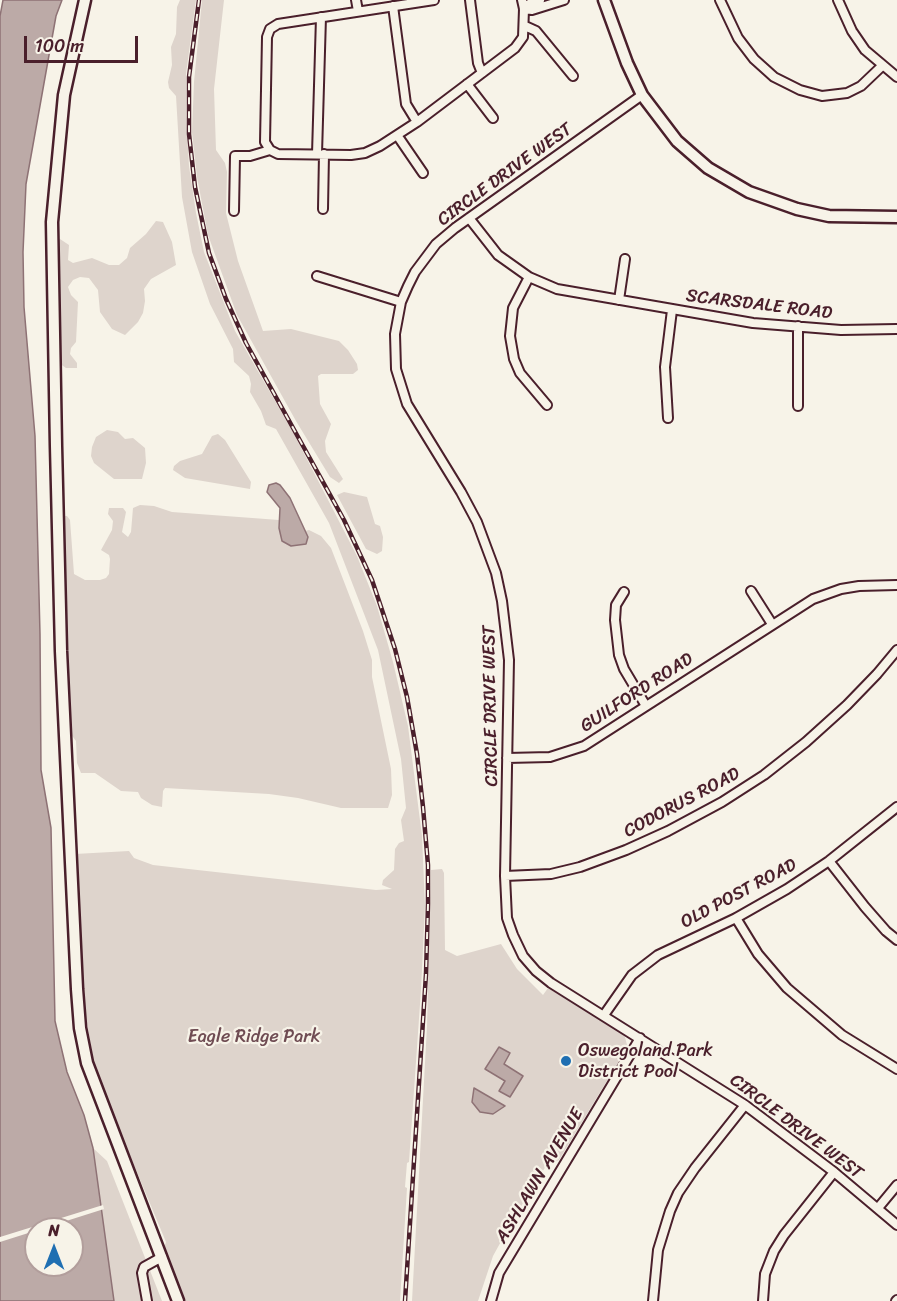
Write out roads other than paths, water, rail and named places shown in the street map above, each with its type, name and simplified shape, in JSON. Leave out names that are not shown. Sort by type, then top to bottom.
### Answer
[{"type":"street","points":[[85,0],[64,95],[52,222],[56,446],[73,932],[80,1028],[87,1063],[178,1301]]},
{"type":"street","points":[[356,0],[358,11]]},
{"type":"street","points":[[434,0],[278,24],[270,29],[267,37],[266,142],[270,150],[278,154],[351,155],[365,153],[397,135],[515,48],[524,37],[522,0]]},
{"type":"street","points":[[470,0],[478,63],[482,73]]},
{"type":"street","points":[[524,9],[529,4],[540,0]]},
{"type":"street","points":[[524,9],[532,10],[564,0]]},
{"type":"street","points":[[604,0],[627,63],[642,95],[677,141],[708,168],[749,192],[796,209],[830,216],[897,217]]},
{"type":"street","points":[[720,0],[738,38],[754,59],[774,77],[800,90],[822,96],[847,93],[861,86],[882,66]]},
{"type":"street","points":[[838,0],[858,41],[882,66],[897,77]]},
{"type":"street","points":[[393,6],[406,104],[417,122]]},
{"type":"street","points":[[321,17],[323,208]]},
{"type":"street","points":[[525,26],[536,31],[573,76]]},
{"type":"street","points":[[467,84],[493,118]]},
{"type":"street","name":"CIRCLE DRIVE WEST","points":[[642,95],[455,228],[428,252],[415,272],[401,302],[395,334],[394,353],[401,388],[407,404],[477,522],[496,573],[502,601],[509,660],[505,876],[507,918],[523,956],[551,983],[745,1105],[834,1172],[897,1226]]},
{"type":"street","points":[[397,135],[423,173]]},
{"type":"street","points":[[234,211],[235,156],[250,156],[270,150]]},
{"type":"street","name":"SCARSDALE ROAD","points":[[469,218],[498,255],[529,278],[557,289],[753,323],[842,330],[897,329]]},
{"type":"street","points":[[619,300],[624,259]]},
{"type":"street","points":[[316,276],[401,302]]},
{"type":"street","points":[[529,278],[513,308],[510,336],[514,359],[520,373],[547,405]]},
{"type":"street","points":[[668,418],[665,367],[672,310]]},
{"type":"street","points":[[798,326],[798,406]]},
{"type":"street","name":"GUILFORD ROAD","points":[[507,758],[550,757],[566,753],[596,739],[813,599],[841,589],[897,585]]},
{"type":"street","points":[[751,591],[772,624]]},
{"type":"street","points":[[624,592],[616,605],[615,620],[619,655],[624,669],[646,706]]},
{"type":"street","name":"CODORUS ROAD","points":[[505,876],[551,874],[580,867],[626,850],[722,802],[764,775],[806,742],[847,705],[897,650]]},
{"type":"street","name":"OLD POST ROAD","points":[[604,1015],[632,975],[658,955],[736,918],[787,889],[829,861],[897,807]]},
{"type":"street","points":[[829,861],[886,931],[897,940]]},
{"type":"street","points":[[736,918],[758,954],[788,988],[842,1035],[897,1069]]},
{"type":"street","name":"ASHLAWN AVENUE","points":[[491,1301],[499,1273],[640,1038]]},
{"type":"street","points":[[653,1301],[658,1250],[670,1211],[695,1168],[745,1105]]},
{"type":"street","points":[[763,1301],[765,1274],[774,1251],[834,1172]]},
{"type":"street","points":[[878,1208],[897,1185]]},
{"type":"street","points":[[147,1301],[142,1273],[144,1267],[162,1257]]},
{"type":"railway","points":[[199,0],[189,77],[189,134],[195,187],[209,253],[246,343],[344,520],[372,580],[395,649],[407,697],[417,754],[428,865],[428,904],[426,974],[405,1301]]},
{"type":"place","name":"Oswegoland Park District Pool","points":[[566,1061]]},
{"type":"park label","name":"Eagle Ridge Park","points":[[254,1037]]}]
